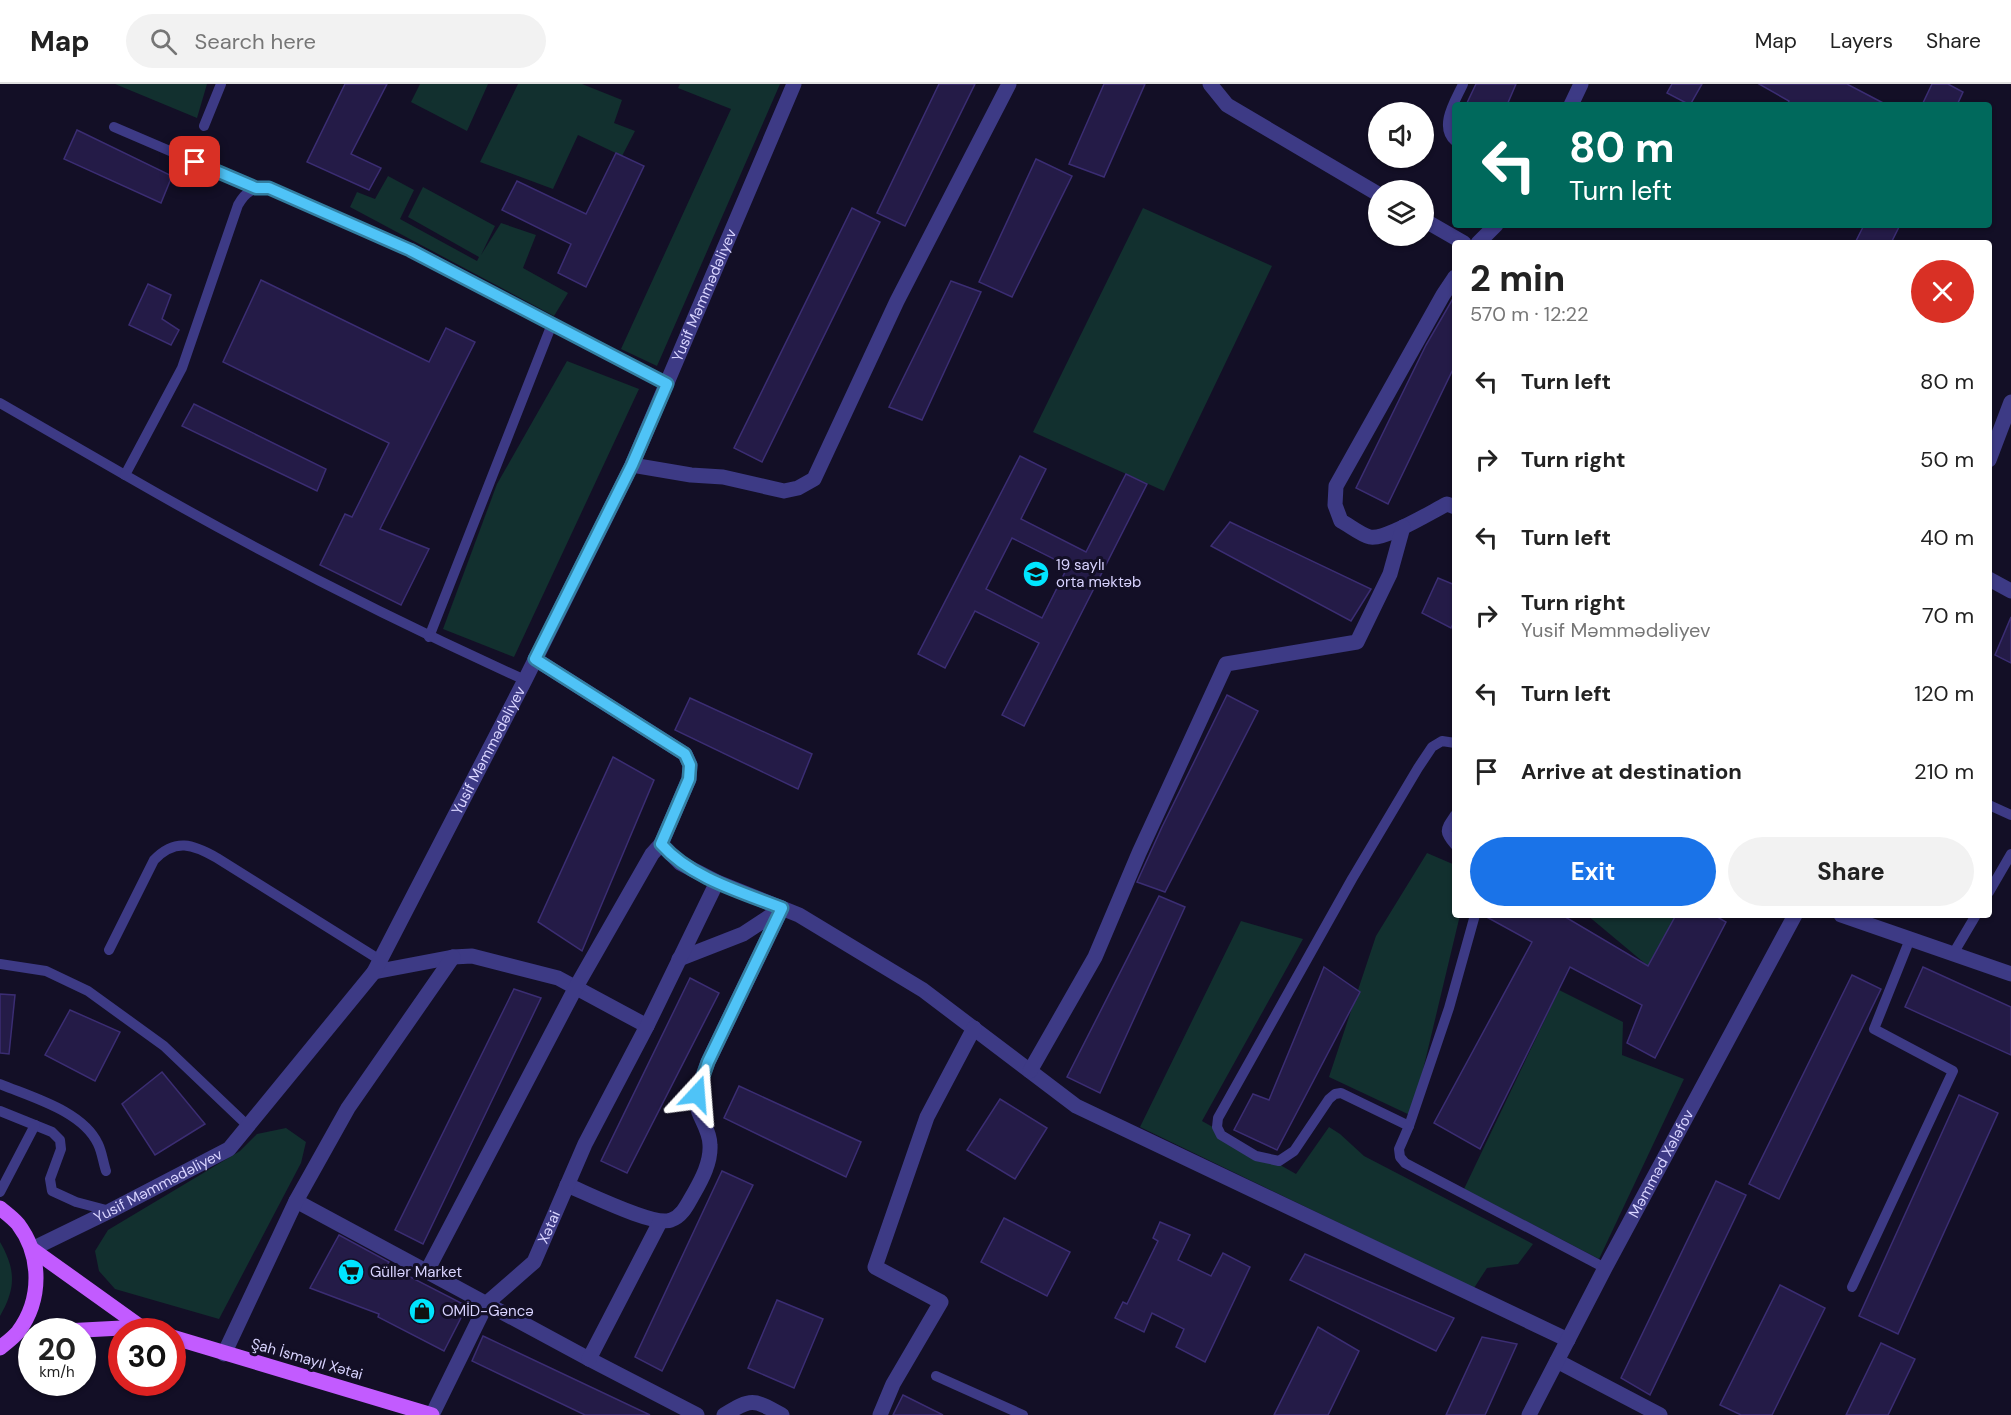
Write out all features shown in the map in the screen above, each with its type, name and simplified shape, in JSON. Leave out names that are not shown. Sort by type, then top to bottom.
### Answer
[{"type":"main road","points":[[0,1208],[17,1222],[32,1248],[37,1278],[29,1318]]},
{"type":"main road","points":[[32,1248],[131,1318]]},
{"type":"main road","points":[[0,1348],[18,1337]]},
{"type":"main road","name":"Şah İsmayıl Xətai","points":[[186,1342],[432,1415]]},
{"type":"street","name":"Yusif Məmmədəliyev","points":[[32,1248],[110,1211],[229,1149],[377,966],[525,680],[632,465],[794,84]]},
{"type":"street","points":[[632,465],[691,475],[723,477],[784,491],[798,488],[813,479],[897,301],[1009,84]]},
{"type":"street","points":[[1210,84],[1227,105],[1242,115],[1368,188]]},
{"type":"street","points":[[1572,102],[1581,84]]},
{"type":"street","points":[[1434,226],[1459,240]]},
{"type":"street","points":[[1481,240],[1493,228]]},
{"type":"street","points":[[1452,282],[1336,486],[1335,505],[1341,521],[1370,537],[1403,527],[1448,504],[1452,506]]},
{"type":"street","points":[[1992,452],[2011,402]]},
{"type":"street","points":[[1030,1071],[1095,957],[1139,853],[1226,664],[1357,642],[1390,574],[1403,527]]},
{"type":"street","points":[[1992,581],[2011,591]]},
{"type":"street","points":[[427,1271],[576,987],[652,854],[661,844],[689,779],[690,765],[685,754],[535,659]]},
{"type":"street","points":[[661,844],[680,863],[717,882],[799,915],[923,990],[1076,1106],[1568,1340]]},
{"type":"street","name":"Xətai","points":[[432,1415],[487,1303],[534,1262],[585,1144],[647,1026],[717,882]]},
{"type":"street","points":[[679,959],[743,934],[782,908]]},
{"type":"street","points":[[567,1185],[660,1222],[671,1220],[684,1212],[704,1176],[710,1146],[709,1135],[696,1102],[700,1084],[708,1062],[782,908]]},
{"type":"street","name":"Məmməd Xələfov","points":[[1529,1415],[1605,1268],[1794,918]]},
{"type":"street","points":[[1850,918],[2011,974]]},
{"type":"street","points":[[377,966],[472,956],[558,978],[647,1026]]},
{"type":"street","points":[[224,1354],[296,1201],[348,1108],[453,957]]},
{"type":"street","points":[[880,1415],[893,1384],[941,1302],[874,1267],[927,1117],[974,1028]]},
{"type":"street","points":[[296,1201],[697,1415]]},
{"type":"street","points":[[589,1359],[660,1222]]},
{"type":"street","points":[[1557,1361],[1660,1415]]},
{"type":"street","points":[[724,1415],[743,1402],[761,1404],[782,1415]]},
{"type":"lane","points":[[204,126],[221,84]]},
{"type":"lane","points":[[1455,102],[1463,84]]},
{"type":"lane","points":[[1452,109],[1447,126],[1452,139]]},
{"type":"lane","points":[[114,127],[256,188],[269,188],[410,250],[667,384]]},
{"type":"lane","points":[[125,475],[182,368],[238,205],[246,193],[256,188]]},
{"type":"lane","points":[[429,637],[552,324]]},
{"type":"lane","points":[[0,403],[308,576],[429,637],[525,680]]},
{"type":"lane","points":[[1409,1126],[1341,1093],[1335,1094],[1329,1099],[1294,1151],[1279,1161],[1256,1156],[1221,1135],[1217,1127],[1218,1118],[1346,890],[1418,768],[1432,747],[1442,741],[1452,743]]},
{"type":"lane","points":[[1992,807],[2011,815]]},
{"type":"lane","points":[[1452,819],[1446,828],[1447,835],[1452,841]]},
{"type":"lane","points":[[109,950],[154,860],[163,850],[182,845],[200,848],[217,858],[377,966]]},
{"type":"lane","points":[[1992,887],[2011,854]]},
{"type":"lane","points":[[1474,918],[1449,1008],[1399,1149],[1400,1157],[1405,1163],[1605,1268]]},
{"type":"lane","points":[[1953,954],[1974,918]]},
{"type":"lane","points":[[1852,1287],[1953,1071],[1874,1029],[1910,939]]},
{"type":"lane","points":[[0,963],[46,971],[88,991],[164,1046],[248,1126]]},
{"type":"lane","points":[[0,1084],[63,1110],[86,1128],[98,1144],[106,1171]]},
{"type":"lane","points":[[0,1111],[52,1132],[60,1140],[61,1149],[50,1179],[52,1191],[76,1202],[110,1211]]},
{"type":"lane","points":[[0,1192],[35,1125]]},
{"type":"lane","points":[[936,1376],[1023,1415]]},
{"type":"green space","points":[[115,84],[207,84],[197,118]]},
{"type":"green space","points":[[420,84],[488,84],[467,131],[411,102]]},
{"type":"green space","points":[[518,84],[582,84],[622,100],[614,123],[635,131],[622,156],[578,135],[553,189],[480,162]]},
{"type":"green space","points":[[680,84],[780,84],[657,366],[621,349],[731,109],[678,88]]},
{"type":"green space","points":[[388,176],[414,190],[400,219],[477,261],[479,257],[408,217],[423,187],[495,226],[481,255],[501,223],[536,235],[523,268],[568,293],[554,316],[350,207],[357,192],[375,199]]},
{"type":"green space","points":[[1143,208],[1272,266],[1164,491],[1033,432]]},
{"type":"green space","points":[[567,361],[639,389],[514,657],[443,629],[497,484]]},
{"type":"green space","points":[[1427,853],[1452,864],[1452,918],[1459,918],[1412,1116],[1329,1077],[1376,936]]},
{"type":"green space","points":[[1591,918],[1674,918],[1648,966]]},
{"type":"green space","points":[[1241,921],[1303,939],[1202,1121],[1296,1174],[1329,1127],[1364,1156],[1533,1244],[1518,1264],[1487,1268],[1474,1288],[1140,1127]]},
{"type":"green space","points":[[1559,990],[1623,1022],[1622,1055],[1684,1079],[1599,1259],[1464,1189]]},
{"type":"green space","points":[[286,1128],[306,1142],[301,1163],[219,1319],[115,1289],[99,1271],[95,1251],[108,1230],[240,1151],[257,1134]]},
{"type":"green space","points":[[0,1242],[9,1261],[12,1279],[9,1297],[0,1316]]},
{"type":"building","points":[[345,84],[387,84],[351,154],[381,168],[369,190],[307,162]]},
{"type":"building","points":[[939,84],[975,84],[905,226],[877,213]]},
{"type":"building","points":[[1104,84],[1145,84],[1104,177],[1069,164]]},
{"type":"building","points":[[1476,84],[1516,84],[1508,102],[1467,102]]},
{"type":"building","points":[[1672,84],[1702,84],[1692,102],[1684,102],[1667,93]]},
{"type":"building","points":[[1759,84],[1847,84],[1881,102],[1788,102]]},
{"type":"building","points":[[1932,84],[1948,84],[1963,92],[1958,102],[1923,102]]},
{"type":"building","points":[[77,130],[172,176],[161,203],[64,159]]},
{"type":"building","points":[[616,153],[644,166],[586,287],[558,273],[571,244],[502,210],[517,181],[586,214]]},
{"type":"building","points":[[1036,159],[1072,176],[1012,297],[979,282]]},
{"type":"building","points":[[852,208],[880,222],[762,462],[734,448]]},
{"type":"building","points":[[1862,228],[1898,228],[1892,240],[1856,240]]},
{"type":"building","points":[[261,280],[429,362],[446,328],[475,342],[380,529],[429,549],[401,605],[320,565],[345,514],[352,517],[389,443],[223,362]]},
{"type":"building","points":[[951,281],[981,292],[922,420],[889,407]]},
{"type":"building","points":[[148,284],[171,295],[162,319],[179,330],[171,345],[129,325]]},
{"type":"building","points":[[1452,300],[1452,371],[1388,504],[1356,488],[1426,345]]},
{"type":"building","points":[[194,404],[326,469],[317,491],[182,426]]},
{"type":"building","points":[[1020,456],[1046,469],[1021,519],[1086,552],[1126,474],[1147,484],[1024,726],[1002,715],[1039,643],[975,611],[945,668],[918,654]],"holes":[[[1012,538],[1068,566],[1042,618],[986,589]]]},
{"type":"building","points":[[1230,522],[1371,589],[1351,621],[1211,546]]},
{"type":"building","points":[[1438,578],[1452,584],[1451,628],[1422,613]]},
{"type":"building","points":[[2011,617],[2011,663],[1995,655]]},
{"type":"building","points":[[1227,695],[1258,711],[1165,892],[1137,882],[1162,827]]},
{"type":"building","points":[[690,698],[812,754],[798,789],[675,730]]},
{"type":"building","points":[[613,757],[654,780],[582,951],[538,922]]},
{"type":"building","points":[[1159,896],[1185,907],[1100,1093],[1067,1077]]},
{"type":"building","points":[[1488,918],[1567,918],[1648,966],[1674,918],[1719,918],[1726,922],[1655,1058],[1627,1043],[1642,1005],[1570,967],[1480,1149],[1434,1123],[1532,942]]},
{"type":"building","points":[[1324,967],[1360,992],[1277,1150],[1234,1130],[1253,1094],[1269,1100]]},
{"type":"building","points":[[1923,967],[2011,1007],[2011,1055],[1905,1007]]},
{"type":"building","points":[[1852,975],[1881,989],[1779,1199],[1749,1184]]},
{"type":"building","points":[[690,978],[719,993],[627,1173],[601,1161]]},
{"type":"building","points":[[514,989],[541,998],[423,1244],[395,1230]]},
{"type":"building","points":[[0,994],[15,995],[9,1054],[0,1053]]},
{"type":"building","points":[[70,1010],[120,1032],[95,1081],[45,1055]]},
{"type":"building","points":[[162,1072],[205,1124],[155,1155],[122,1104]]},
{"type":"building","points":[[739,1086],[861,1142],[846,1177],[724,1118]]},
{"type":"building","points":[[1959,1095],[1998,1113],[1898,1334],[1859,1316]]},
{"type":"building","points":[[1000,1099],[1047,1128],[1015,1179],[967,1150]]},
{"type":"building","points":[[722,1171],[753,1185],[662,1371],[635,1357]]},
{"type":"building","points":[[1716,1181],[1746,1195],[1650,1395],[1621,1378]]},
{"type":"building","points":[[1004,1218],[1070,1252],[1047,1296],[981,1262]]},
{"type":"building","points":[[1160,1222],[1190,1235],[1178,1260],[1211,1276],[1223,1253],[1250,1267],[1205,1362],[1176,1347],[1184,1329],[1152,1313],[1144,1332],[1115,1318],[1123,1302],[1127,1304],[1158,1241],[1153,1238]]},
{"type":"building","points":[[339,1235],[389,1262],[387,1265],[467,1306],[444,1351],[378,1317],[379,1314],[310,1288]]},
{"type":"building","points":[[1305,1254],[1454,1318],[1436,1351],[1290,1280]]},
{"type":"building","points":[[1780,1285],[1825,1308],[1772,1415],[1741,1415],[1720,1405]]},
{"type":"building","points":[[777,1300],[823,1319],[794,1388],[748,1368]]},
{"type":"building","points":[[1318,1327],[1359,1351],[1328,1415],[1274,1415]]},
{"type":"building","points":[[483,1336],[650,1415],[585,1415],[472,1361]]},
{"type":"building","points":[[1482,1337],[1517,1344],[1485,1415],[1446,1415]]},
{"type":"building","points":[[1881,1343],[1915,1359],[1888,1415],[1846,1415]]},
{"type":"building","points":[[903,1395],[943,1415],[893,1415]]},
{"type":"place","name":"19 saylı orta məktəb","points":[[1036,574]]},
{"type":"place","name":"Güllər Market","points":[[351,1272]]},
{"type":"place","name":"OMİD-Gəncə","points":[[422,1311]]},
{"type":"route","points":[[195,162],[256,188],[269,188],[410,250],[667,384],[632,465],[535,659],[685,754],[690,765],[689,779],[661,844],[670,854],[680,863],[717,882],[782,908],[708,1062],[697,1094]]}]
